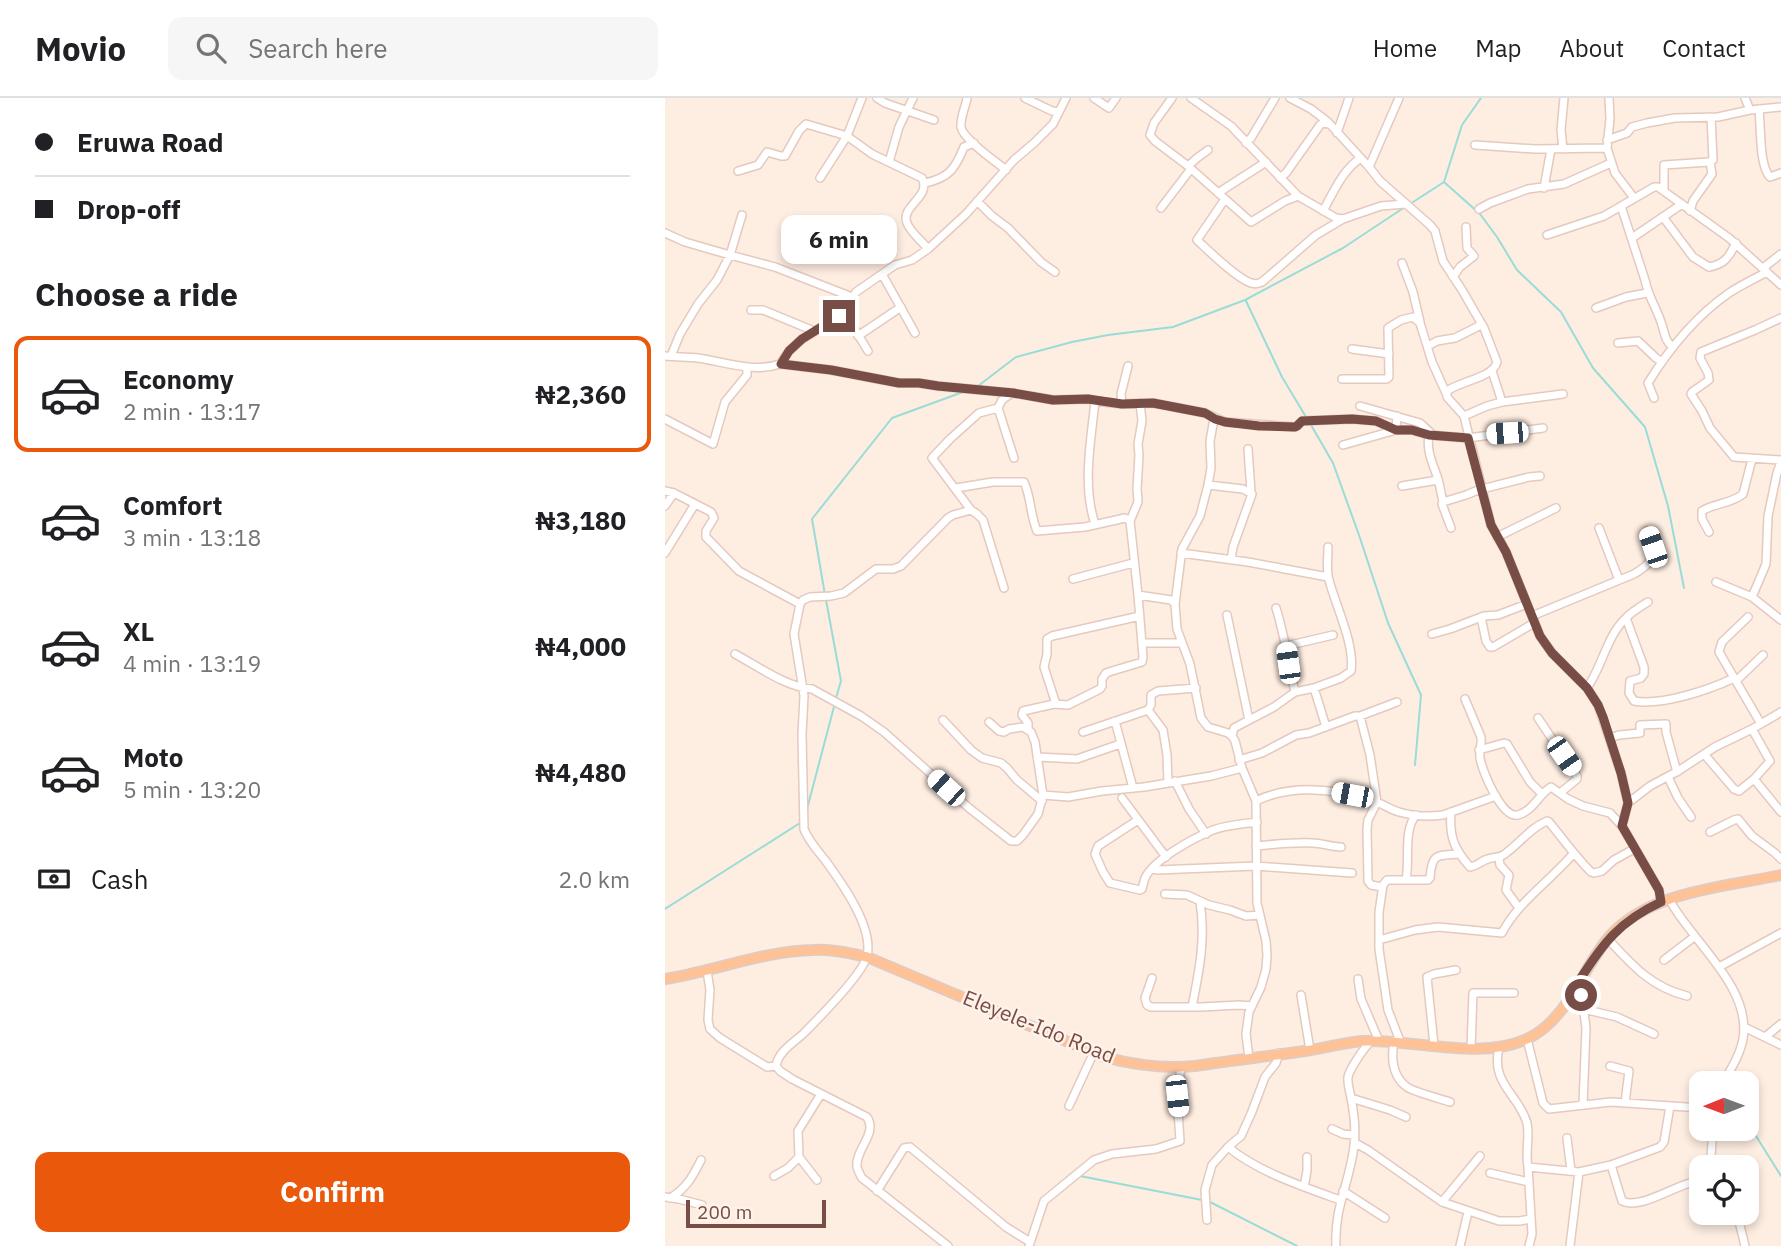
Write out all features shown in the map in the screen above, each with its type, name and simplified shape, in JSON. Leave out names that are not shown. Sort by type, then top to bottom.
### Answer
[{"type":"main road","name":"Eleyele-Ido Road","points":[[665,979],[784,953],[829,950],[867,957],[1104,1057],[1135,1064],[1181,1068],[1344,1043],[1397,1041],[1471,1048],[1502,1047],[1527,1039],[1551,1022],[1564,1008],[1608,939],[1630,919],[1668,899],[1780,879]]},
{"type":"street","points":[[820,178],[847,136],[862,98]]},
{"type":"street","points":[[877,98],[934,120]]},
{"type":"street","points":[[889,162],[899,127],[913,98]]},
{"type":"street","points":[[1025,98],[1059,112]]},
{"type":"street","points":[[781,364],[789,351],[802,339],[843,314],[852,297],[862,287],[895,265],[912,260],[928,249],[1053,124],[1066,98]]},
{"type":"street","points":[[1094,98],[1108,108],[1116,98]]},
{"type":"street","points":[[1172,98],[1154,123],[1150,135],[1251,222],[1298,196]]},
{"type":"street","points":[[1191,98],[1231,126],[1298,196],[1336,218],[1343,219]]},
{"type":"street","points":[[1246,143],[1275,98]]},
{"type":"street","points":[[1290,98],[1300,100],[1330,124],[1380,181],[1435,231],[1443,261],[1481,325],[1497,362],[1492,371],[1453,387],[1446,394]]},
{"type":"street","points":[[1337,133],[1349,98]]},
{"type":"street","points":[[1369,167],[1399,98]]},
{"type":"street","points":[[1563,149],[1561,130],[1565,98]]},
{"type":"street","points":[[1609,98],[1607,144],[1611,163],[1615,173],[1634,198]]},
{"type":"street","points":[[1745,98],[1750,110]]},
{"type":"street","points":[[967,99],[962,130],[1006,170]]},
{"type":"street","points":[[1475,145],[1563,149],[1607,144],[1627,133],[1632,127],[1647,123],[1675,118],[1718,117],[1781,107]]},
{"type":"street","points":[[1759,109],[1761,150],[1766,172],[1770,177],[1781,173]]},
{"type":"street","points":[[1690,211],[1693,201],[1712,174],[1710,117]]},
{"type":"street","points":[[738,171],[758,166],[767,152],[785,156],[806,124],[847,136],[872,154],[922,177],[924,189],[906,218],[907,224],[928,249]]},
{"type":"street","points":[[1280,178],[1320,125],[1330,124]]},
{"type":"street","points":[[925,183],[938,180],[951,172],[964,147],[974,143]]},
{"type":"street","points":[[1544,188],[1551,149]]},
{"type":"street","points":[[1161,208],[1189,168],[1208,150]]},
{"type":"street","points":[[1323,211],[1351,165],[1361,158]]},
{"type":"street","points":[[1218,193],[1266,162]]},
{"type":"street","points":[[1664,191],[1664,164],[1710,162]]},
{"type":"street","points":[[1479,209],[1528,189],[1564,184],[1611,163]]},
{"type":"street","points":[[1547,235],[1604,216],[1654,187],[1664,191],[1736,243],[1781,285]]},
{"type":"street","points":[[1226,200],[1196,240],[1223,264],[1255,284],[1262,282],[1316,235],[1343,219],[1388,204],[1405,204]]},
{"type":"street","points":[[977,201],[1055,272]]},
{"type":"street","points":[[1632,238],[1682,204]]},
{"type":"street","points":[[1621,206],[1647,293],[1661,321],[1666,341],[1673,347]]},
{"type":"street","points":[[742,215],[730,256],[668,356],[706,359],[747,368],[781,364],[899,383],[1013,393],[1053,400],[1153,403],[1205,413],[1225,422],[1259,426],[1295,427],[1302,421],[1364,420],[1376,421],[1396,430]]},
{"type":"street","points":[[1663,217],[1693,257],[1709,267],[1720,265],[1730,255],[1736,243]]},
{"type":"street","points":[[1453,277],[1460,267],[1474,257],[1467,248],[1466,227]]},
{"type":"street","points":[[665,233],[730,256],[775,267],[852,297]]},
{"type":"street","points":[[1654,398],[1648,383],[1673,347],[1716,303],[1765,270],[1781,254]]},
{"type":"street","points":[[1402,263],[1413,292],[1432,362],[1446,394],[1464,416],[1491,525],[1506,552],[1540,636],[1552,653],[1587,688],[1598,705],[1628,803],[1622,826]]},
{"type":"street","points":[[882,274],[915,332]]},
{"type":"street","points":[[1596,308],[1647,293]]},
{"type":"street","points":[[858,336],[901,307]]},
{"type":"street","points":[[751,310],[763,310],[814,331]]},
{"type":"street","points":[[843,314],[855,328],[868,351]]},
{"type":"street","points":[[1342,379],[1387,379],[1388,328],[1413,317],[1420,323]]},
{"type":"street","points":[[1752,597],[1766,564],[1768,516],[1781,461],[1732,456],[1710,428],[1691,394],[1709,380],[1700,358],[1702,352],[1781,318]]},
{"type":"street","points":[[1428,346],[1437,341],[1455,338],[1481,325]]},
{"type":"street","points":[[1618,343],[1638,341],[1661,361]]},
{"type":"street","points":[[1352,349],[1389,354]]},
{"type":"street","points":[[1122,404],[1121,394],[1128,366]]},
{"type":"street","points":[[665,419],[713,444],[725,402],[747,374],[747,368]]},
{"type":"street","points":[[1492,371],[1502,402]]},
{"type":"street","points":[[1013,393],[1002,400],[998,408],[1014,458]]},
{"type":"street","points":[[1464,416],[1502,402],[1563,394]]},
{"type":"street","points":[[1095,401],[1089,470],[1090,509],[1095,524]]},
{"type":"street","points":[[1028,730],[1023,711],[1056,704],[1071,704],[1100,689],[1106,673],[1142,662],[1143,643],[1130,521],[1137,502],[1138,444],[1142,421],[1140,403]]},
{"type":"street","points":[[1360,406],[1420,424],[1431,435]]},
{"type":"street","points":[[998,408],[979,413],[932,456],[971,510],[983,520],[1004,588]]},
{"type":"street","points":[[1396,430],[1397,416]]},
{"type":"street","points":[[1215,419],[1210,441],[1211,468],[1208,485],[1200,516],[1181,553],[1175,604],[1177,629],[1190,664],[1201,718],[1208,727],[1228,733],[1235,741],[1239,760],[1256,801],[1257,903],[1266,941],[1266,969],[1249,1012],[1246,1034],[1249,1058]]},
{"type":"street","points":[[1343,445],[1396,430],[1468,438],[1543,428]]},
{"type":"street","points":[[1431,435],[1427,443],[1431,462],[1438,480],[1444,513],[1451,528]]},
{"type":"street","points":[[1231,560],[1252,495],[1248,449]]},
{"type":"street","points":[[1709,532],[1702,519],[1702,511],[1735,500],[1744,494],[1752,459]]},
{"type":"street","points":[[1443,502],[1474,491],[1541,476]]},
{"type":"street","points":[[1402,486],[1438,480]]},
{"type":"street","points":[[956,488],[972,484],[1026,483],[1037,531],[1085,527],[1125,518],[1130,521]]},
{"type":"street","points":[[1208,485],[1251,492]]},
{"type":"street","points":[[665,506],[669,492],[709,510],[713,514],[713,521],[706,531],[706,537],[731,564],[754,580],[800,604]]},
{"type":"street","points":[[665,553],[695,504]]},
{"type":"street","points":[[1497,537],[1556,508]]},
{"type":"street","points":[[776,1066],[779,1055],[853,982],[867,957],[866,929],[859,914],[839,880],[809,840],[804,828],[803,689],[794,634],[800,604],[810,597],[844,593],[876,569],[901,566],[948,518],[971,510]]},
{"type":"street","points":[[1599,528],[1619,580]]},
{"type":"street","points":[[1481,617],[1486,641],[1493,647],[1533,619],[1644,568],[1651,562],[1653,547],[1647,531]]},
{"type":"street","points":[[1231,736],[1234,728],[1274,707],[1295,692],[1314,688],[1349,673],[1352,667],[1345,630],[1328,577],[1328,547]]},
{"type":"street","points":[[1181,553],[1328,577]]},
{"type":"street","points":[[1073,579],[1133,563]]},
{"type":"street","points":[[1716,582],[1752,597],[1781,620]]},
{"type":"street","points":[[1138,595],[1171,600],[1175,604]]},
{"type":"street","points":[[1587,688],[1596,675],[1613,635],[1626,618],[1647,602]]},
{"type":"street","points":[[1432,634],[1527,604]]},
{"type":"street","points":[[1276,608],[1295,692]]},
{"type":"street","points":[[1227,615],[1249,720]]},
{"type":"street","points":[[1056,704],[1044,667],[1047,639],[1140,616]]},
{"type":"street","points":[[1748,617],[1719,648],[1721,657],[1761,724]]},
{"type":"street","points":[[1626,618],[1644,667],[1641,678],[1630,681],[1629,693],[1634,701],[1680,697],[1714,688],[1735,680],[1763,655]]},
{"type":"street","points":[[1286,646],[1333,635]]},
{"type":"street","points":[[1143,643],[1182,643]]},
{"type":"street","points":[[735,654],[791,685],[816,691],[861,716],[884,732],[975,813],[1011,841],[1017,841],[1038,814],[1042,798],[1035,742],[1023,727],[1004,732],[989,722]]},
{"type":"street","points":[[1083,732],[1148,710],[1151,705],[1150,697],[1158,691],[1196,688]]},
{"type":"street","points":[[1314,688],[1326,727]]},
{"type":"street","points":[[1465,699],[1481,737],[1479,750],[1486,779],[1510,813],[1514,815],[1529,808],[1551,787],[1583,806],[1610,813],[1622,826],[1659,890],[1719,967],[1735,995],[1742,1012],[1744,1027],[1740,1052],[1730,1071]]},
{"type":"street","points":[[1239,760],[1262,753],[1296,735],[1309,733],[1397,702]]},
{"type":"street","points":[[1148,710],[1163,730],[1172,782],[1206,834]]},
{"type":"street","points":[[1628,803],[1650,786],[1781,712]]},
{"type":"street","points":[[1360,716],[1370,755],[1377,802],[1368,820],[1368,881],[1371,885],[1383,887]]},
{"type":"street","points":[[1538,718],[1577,776],[1575,782],[1560,793]]},
{"type":"street","points":[[943,720],[971,750],[982,758],[1001,763],[1017,780],[1042,798],[1133,788],[1211,776],[1242,768]]},
{"type":"street","points":[[1115,721],[1133,788]]},
{"type":"street","points":[[1610,738],[1640,733],[1640,725],[1666,724],[1677,772]]},
{"type":"street","points":[[1704,754],[1739,792],[1770,759],[1752,729]]},
{"type":"street","points":[[1037,757],[1077,759],[1120,744]]},
{"type":"street","points":[[1479,750],[1506,744],[1530,782],[1542,794]]},
{"type":"street","points":[[1668,777],[1691,817]]},
{"type":"street","points":[[1754,779],[1781,812]]},
{"type":"street","points":[[1256,801],[1281,792],[1327,790],[1377,802],[1397,812],[1438,816],[1496,796]]},
{"type":"street","points":[[1122,798],[1166,857]]},
{"type":"street","points":[[1451,812],[1452,842],[1470,867],[1505,855],[1522,838],[1547,821],[1573,854],[1594,873],[1602,871],[1614,860],[1634,849]]},
{"type":"street","points":[[1406,880],[1409,866],[1409,826],[1416,815]]},
{"type":"street","points":[[1438,816],[1450,825]]},
{"type":"street","points":[[1138,820],[1098,846],[1095,854],[1107,880],[1115,885],[1140,890],[1145,879],[1166,857],[1206,834],[1233,825],[1257,822]]},
{"type":"street","points":[[1710,832],[1738,820],[1752,836],[1781,859]]},
{"type":"street","points":[[1256,846],[1284,842],[1341,847]]},
{"type":"street","points":[[1450,1102],[1409,1089],[1392,1065],[1392,1053],[1397,1041],[1388,1010],[1378,912],[1385,881],[1429,879],[1434,859],[1438,856],[1460,854]]},
{"type":"street","points":[[1379,940],[1438,927],[1500,934],[1520,908],[1573,854]]},
{"type":"street","points":[[1499,858],[1500,865],[1509,875],[1506,890],[1520,908]]},
{"type":"street","points":[[1153,869],[1256,866],[1352,873]]},
{"type":"street","points":[[1659,890],[1668,899]]},
{"type":"street","points":[[1165,894],[1187,895],[1200,902],[1246,916],[1260,915]]},
{"type":"street","points":[[1192,1007],[1202,944],[1203,917],[1200,902]]},
{"type":"street","points":[[1719,967],[1781,933]]},
{"type":"street","points":[[1664,960],[1694,937]]},
{"type":"street","points":[[1608,939],[1638,972],[1675,993],[1688,996]]},
{"type":"street","points":[[1434,1045],[1427,977],[1456,970]]},
{"type":"street","points":[[707,971],[710,1030],[767,1067],[776,1066]]},
{"type":"street","points":[[1152,978],[1145,998],[1147,1005],[1252,1006]]},
{"type":"street","points":[[1336,1246],[1335,1230],[1340,1200],[1348,1177],[1355,1139],[1349,1073],[1362,1051],[1375,1041],[1361,999],[1358,979]]},
{"type":"street","points":[[1579,981],[1586,1028],[1583,1105]]},
{"type":"street","points":[[1471,1048],[1473,993],[1514,993]]},
{"type":"street","points":[[1301,995],[1310,1050]]},
{"type":"street","points":[[1583,1009],[1617,1017],[1654,1034]]},
{"type":"street","points":[[1765,1037],[1781,1024]]},
{"type":"street","points":[[1744,1027],[1781,1045]]},
{"type":"street","points":[[1527,1039],[1544,1106],[1549,1109],[1611,1102],[1689,1107]]},
{"type":"street","points":[[1502,1047],[1496,1061],[1498,1068],[1507,1091],[1527,1122],[1526,1152],[1532,1238],[1529,1246]]},
{"type":"street","points":[[1069,1106],[1094,1052]]},
{"type":"street","points":[[1207,1220],[1205,1190],[1212,1165],[1241,1136],[1265,1077],[1276,1063],[1279,1054]]},
{"type":"street","points":[[776,1066],[785,1075],[864,1115],[870,1121],[871,1130],[860,1152],[857,1168],[862,1178],[948,1246]]},
{"type":"street","points":[[1609,1066],[1630,1073],[1625,1102]]},
{"type":"street","points":[[877,1191],[904,1148],[910,1147],[1029,1244],[1044,1201],[1098,1157],[1156,1149],[1180,1141],[1177,1096],[1181,1068]]},
{"type":"street","points":[[817,1180],[799,1157],[798,1131],[821,1094]]},
{"type":"street","points":[[1351,1098],[1406,1117]]},
{"type":"street","points":[[1528,1167],[1575,1171],[1611,1165],[1663,1145],[1670,1106]]},
{"type":"street","points":[[1332,1129],[1355,1139],[1442,1202],[1499,1221],[1531,1219]]},
{"type":"street","points":[[1567,1138],[1575,1171],[1570,1246]]},
{"type":"street","points":[[1228,1147],[1259,1168],[1340,1200]]},
{"type":"street","points":[[1442,1202],[1480,1156]]},
{"type":"street","points":[[774,1176],[788,1168],[799,1157]]},
{"type":"street","points":[[1304,1187],[1307,1157]]},
{"type":"street","points":[[668,1197],[682,1190],[694,1175],[701,1160]]},
{"type":"street","points":[[1611,1165],[1622,1201],[1628,1204],[1660,1195],[1689,1181]]},
{"type":"street","points":[[1490,1173],[1529,1182]]},
{"type":"street","points":[[1343,1191],[1385,1218]]},
{"type":"street","points":[[668,1197],[702,1205]]},
{"type":"street","points":[[1460,1246],[1468,1212]]},
{"type":"street","points":[[1740,1225],[1745,1246]]},
{"type":"waterway","points":[[1410,204],[1444,182],[1462,125],[1481,98]]},
{"type":"waterway","points":[[1444,182],[1480,214],[1517,270],[1561,312],[1593,368],[1645,427],[1668,506],[1684,588]]},
{"type":"waterway","points":[[978,386],[1016,357],[1108,335],[1173,327],[1245,300],[1343,248],[1405,207]]},
{"type":"waterway","points":[[1246,301],[1282,377],[1306,417]]},
{"type":"waterway","points":[[825,595],[812,519],[892,418],[963,392]]},
{"type":"waterway","points":[[1311,425],[1333,463],[1388,623],[1421,695],[1415,765]]},
{"type":"waterway","points":[[826,600],[841,681],[836,698]]},
{"type":"waterway","points":[[807,809],[835,703]]},
{"type":"waterway","points":[[665,909],[800,823]]},
{"type":"waterway","points":[[1759,1141],[1781,1176]]},
{"type":"waterway","points":[[1080,1176],[1202,1200]]},
{"type":"waterway","points":[[1208,1201],[1297,1246]]},
{"type":"route","points":[[839,316],[802,339],[789,351],[781,364],[899,383],[1013,393],[1053,400],[1153,403],[1205,413],[1225,422],[1259,426],[1295,427],[1302,421],[1352,419],[1376,421],[1396,430],[1468,438],[1491,525],[1506,552],[1540,636],[1552,653],[1587,688],[1598,705],[1628,803],[1622,826],[1659,890],[1661,902],[1630,919],[1608,939],[1579,981],[1581,995]]}]
